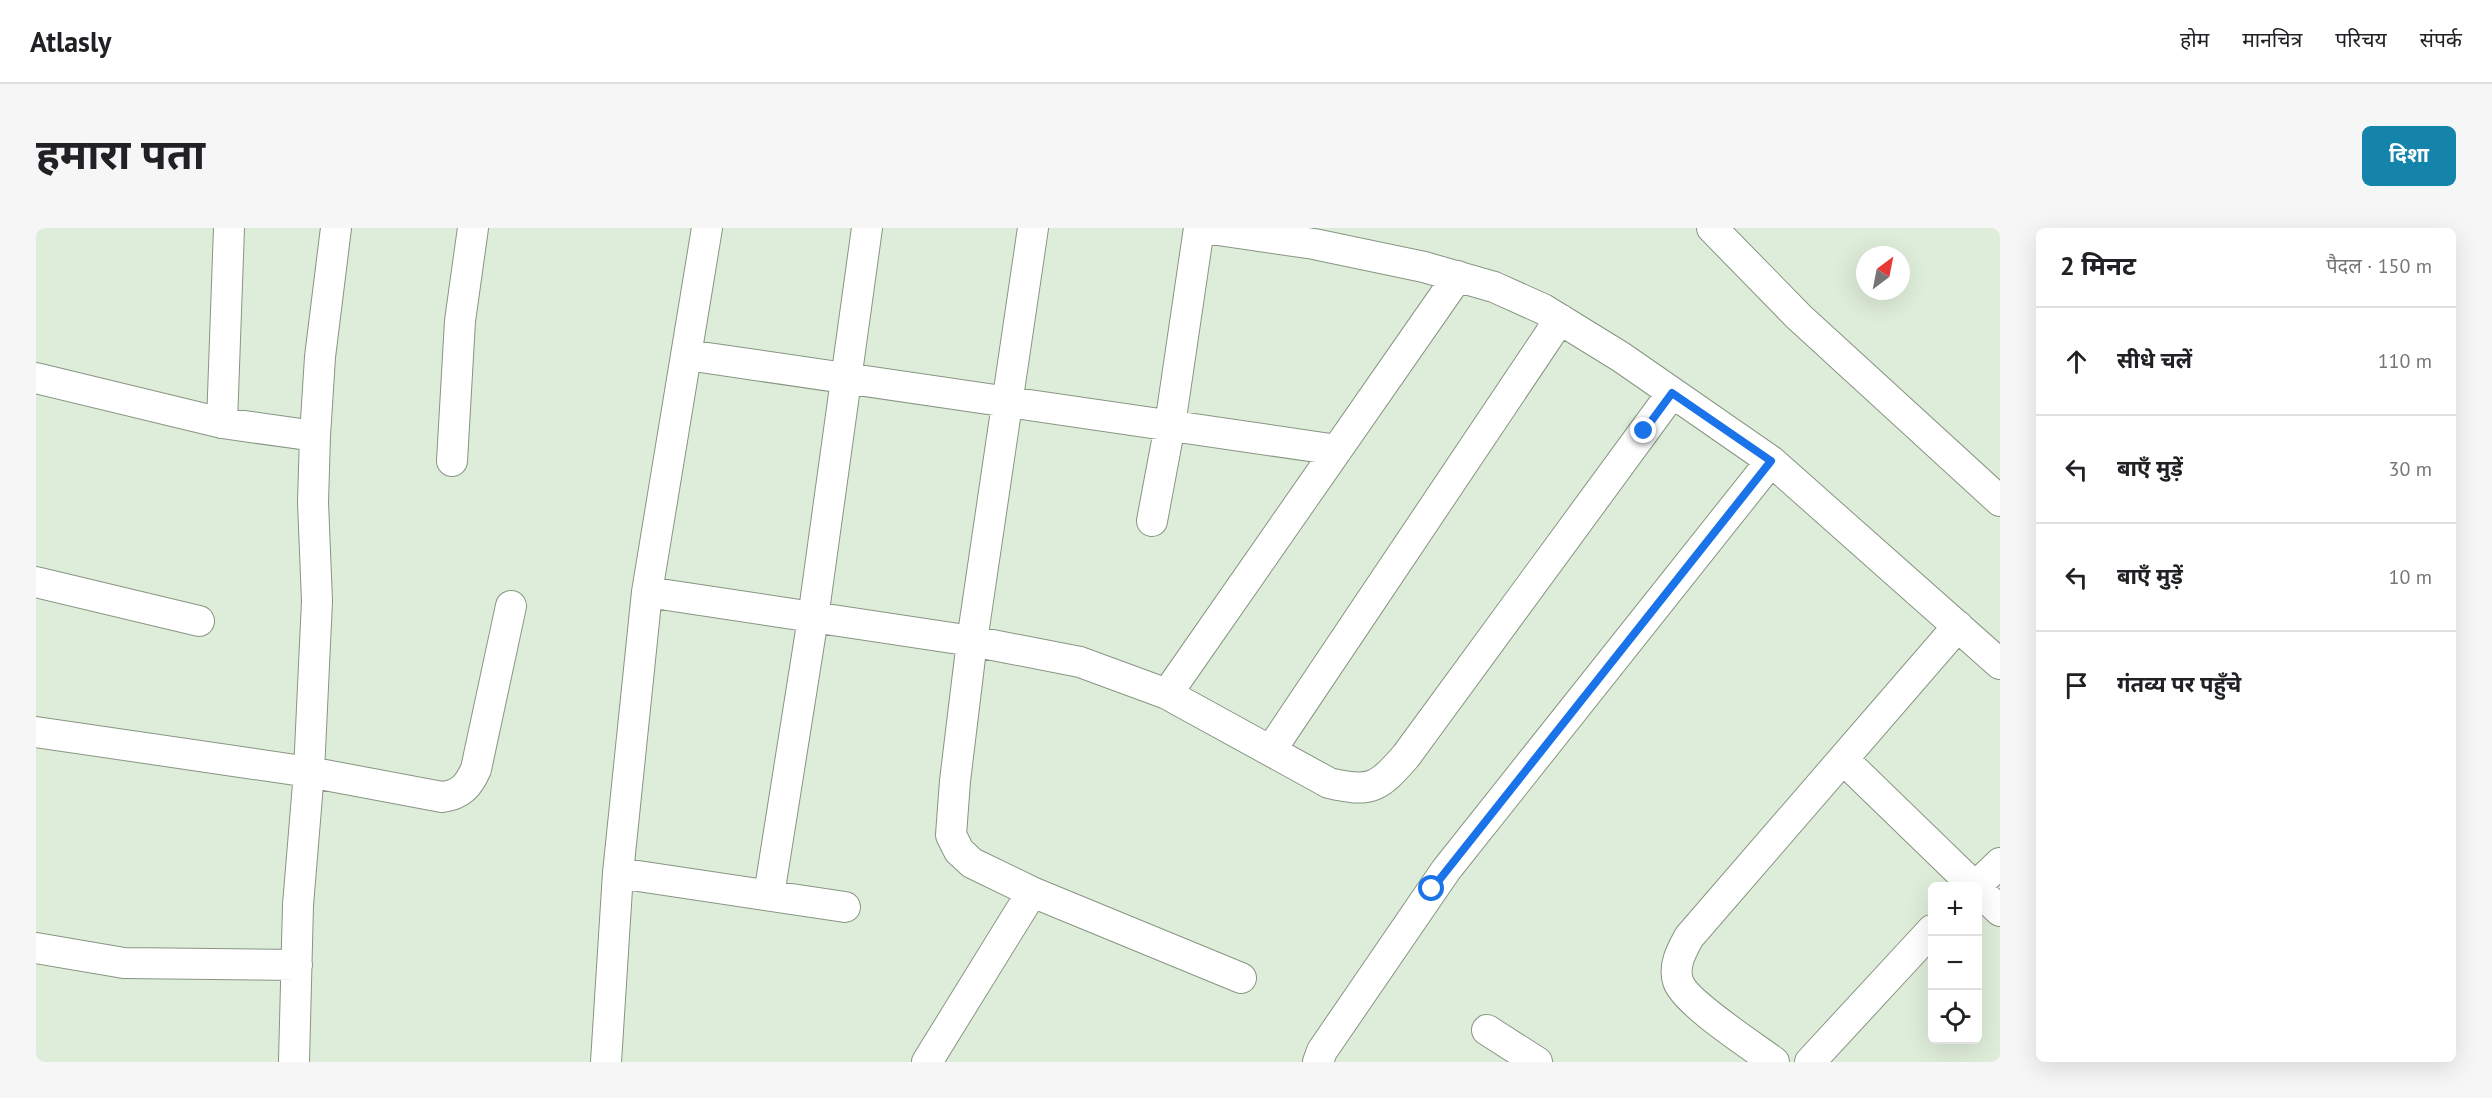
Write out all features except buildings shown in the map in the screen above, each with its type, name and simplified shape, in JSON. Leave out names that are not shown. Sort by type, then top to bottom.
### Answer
[{"type":"street","points":[[222,423],[229,228]]},
{"type":"street","points":[[294,1062],[298,905],[309,772],[317,601],[313,502],[315,436],[320,357],[336,228]]},
{"type":"street","points":[[452,461],[459,321],[473,228]]},
{"type":"street","points":[[606,1062],[618,873],[646,592],[707,228]]},
{"type":"street","points":[[769,895],[813,618],[867,228]]},
{"type":"street","points":[[1033,228],[972,642],[951,836],[959,851],[972,863],[1032,892],[1241,978]]},
{"type":"street","points":[[1152,521],[1170,425],[1199,228]]},
{"type":"street","points":[[1204,228],[1314,244],[1424,267],[1494,287],[1543,309],[1621,357],[1771,461],[2000,664]]},
{"type":"street","points":[[1713,228],[1799,317],[2000,501]]},
{"type":"street","points":[[1167,694],[1458,276]]},
{"type":"street","points":[[1271,750],[1560,319]]},
{"type":"street","points":[[687,355],[1337,450]]},
{"type":"street","points":[[36,378],[222,423],[315,436]]},
{"type":"street","points":[[646,592],[972,642],[1080,663],[1167,694],[1329,783],[1357,789],[1376,785],[1389,775],[1406,756],[1672,393]]},
{"type":"street","points":[[1318,1062],[1322,1051],[1446,870],[1771,461]]},
{"type":"street","points":[[36,582],[199,621]]},
{"type":"street","points":[[36,732],[309,772],[442,797],[453,796],[464,789],[476,769],[511,606]]},
{"type":"street","points":[[1774,1062],[1688,998],[1678,982],[1677,966],[1681,952],[1689,937],[1958,626]]},
{"type":"street","points":[[1843,759],[1970,882]]},
{"type":"street","points":[[1982,882],[2000,863]]},
{"type":"street","points":[[618,873],[845,907]]},
{"type":"street","points":[[927,1062],[1032,892]]},
{"type":"street","points":[[1982,894],[2000,911]]},
{"type":"street","points":[[1810,1062],[1928,934]]},
{"type":"street","points":[[36,948],[124,963],[297,965]]},
{"type":"street","points":[[1487,1030],[1537,1062]]},
{"type":"route","points":[[1432,889],[1546,742],[1771,461],[1672,393],[1644,431]]}]
